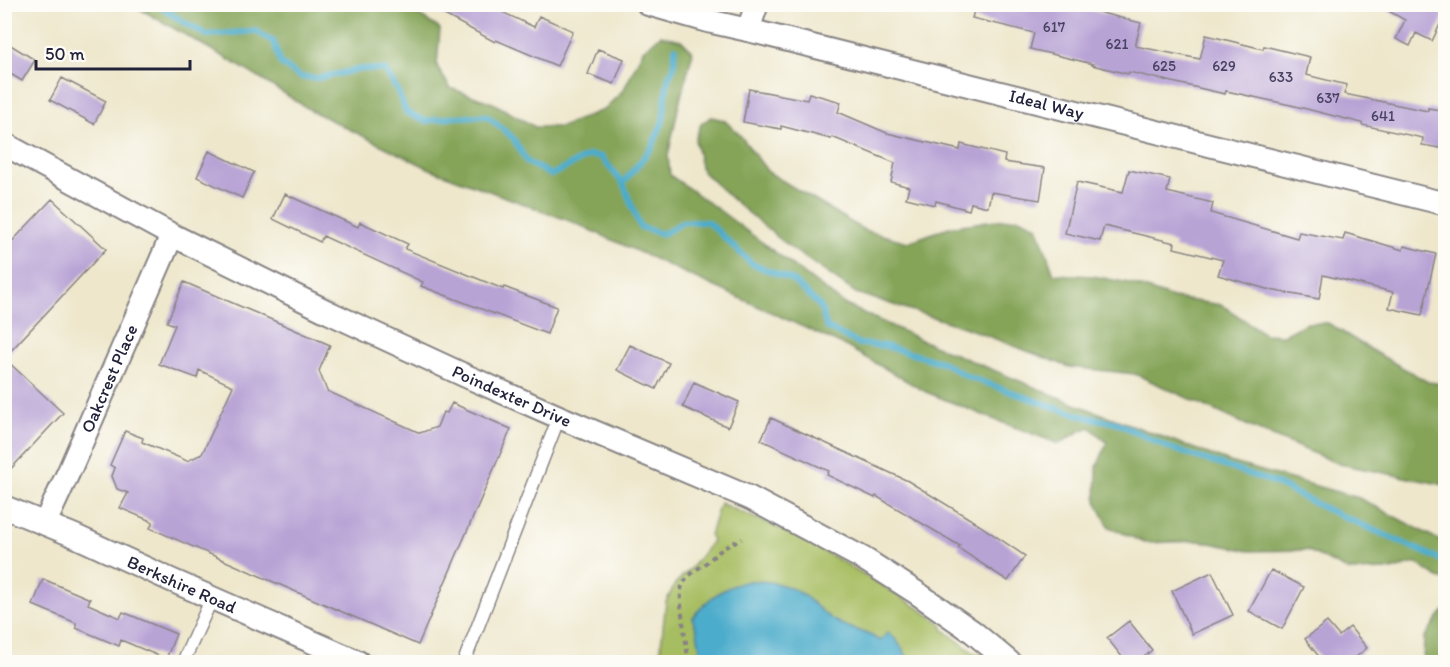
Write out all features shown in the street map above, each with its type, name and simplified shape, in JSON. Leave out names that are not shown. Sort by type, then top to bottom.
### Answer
[{"type":"street","name":"Ideal Way","points":[[648,4],[708,21],[1446,204]]},
{"type":"street","points":[[748,30],[756,4]]},
{"type":"street","name":"Poindexter Drive","points":[[4,144],[172,236],[330,313],[559,417],[750,498],[864,559],[973,632],[1009,663]]},
{"type":"street","name":"Oakcrest Place","points":[[45,523],[172,236]]},
{"type":"street","name":"Berkshire Road","points":[[4,507],[45,523],[358,663]]},
{"type":"lane","points":[[464,663],[559,417]]},
{"type":"lane","points":[[183,663],[212,598]]},
{"type":"path","points":[[688,663],[680,596],[682,584],[715,555],[742,539]]},
{"type":"green space","points":[[133,5],[403,5],[440,29],[437,66],[450,88],[493,103],[535,127],[561,127],[605,109],[624,89],[643,50],[661,35],[681,40],[693,52],[668,156],[670,175],[844,304],[926,342],[1075,404],[1230,462],[1359,498],[1445,543],[1445,580],[1438,578],[1416,563],[1391,570],[1349,571],[1307,550],[1250,551],[1200,541],[1145,543],[1109,527],[1096,501],[1097,467],[1107,443],[1090,427],[1059,444],[926,392],[847,347],[575,223],[430,169],[312,111],[243,68]]},
{"type":"green space","points":[[711,117],[724,120],[740,135],[768,172],[864,230],[908,242],[949,227],[1019,218],[1037,226],[1054,274],[1093,276],[1129,283],[1173,298],[1222,305],[1265,334],[1283,335],[1306,323],[1328,323],[1428,382],[1445,384],[1445,485],[1339,464],[1135,374],[1069,367],[964,327],[856,293],[788,246],[702,171],[695,140],[701,124]]},
{"type":"green space","points":[[720,503],[782,530],[849,565],[941,623],[944,630],[975,654],[982,654],[992,662],[659,662],[666,602],[675,584],[712,541],[710,535]]},
{"type":"green space","points":[[1445,610],[1445,662],[1423,662],[1424,638]]},
{"type":"water","points":[[749,581],[773,583],[794,589],[833,620],[880,641],[888,632],[901,646],[909,662],[702,662],[697,631],[692,618],[717,594]]},
{"type":"building","points":[[424,4],[485,4],[534,27],[539,16],[573,31],[557,66],[496,40],[495,42]]},
{"type":"building","points":[[976,4],[1079,4],[1078,7],[1141,23],[1135,46],[1200,59],[1206,35],[1263,49],[1264,46],[1310,57],[1306,75],[1347,85],[1344,94],[1428,111],[1428,108],[1446,111],[1446,149],[1422,145],[1423,138],[1362,125],[1362,123],[1295,106],[1226,91],[1225,94],[1129,72],[1128,74],[1030,49],[1034,33],[972,18]]},
{"type":"building","points":[[1376,4],[1446,4],[1446,12],[1432,41],[1416,33],[1410,46],[1396,39],[1405,20]]},
{"type":"building","points":[[4,41],[35,60],[22,81],[4,70]]},
{"type":"building","points":[[598,49],[624,59],[614,84],[588,74]]},
{"type":"building","points":[[62,78],[106,101],[94,124],[50,100]]},
{"type":"building","points":[[749,89],[807,100],[809,93],[841,102],[838,112],[887,133],[960,150],[961,144],[1005,155],[1004,162],[1045,168],[1040,200],[991,192],[988,207],[971,203],[969,210],[936,201],[935,205],[906,198],[909,187],[891,182],[895,163],[832,137],[831,139],[781,126],[781,129],[743,122]]},
{"type":"building","points":[[209,151],[254,172],[242,198],[197,177]]},
{"type":"building","points":[[1129,170],[1170,179],[1167,192],[1213,203],[1211,213],[1297,238],[1299,232],[1343,240],[1345,233],[1403,250],[1404,246],[1436,254],[1422,315],[1389,308],[1393,292],[1323,275],[1319,299],[1270,290],[1218,275],[1223,260],[1174,248],[1175,243],[1104,226],[1100,241],[1065,233],[1077,182],[1123,192]]},
{"type":"building","points":[[285,194],[358,227],[360,222],[408,244],[405,249],[503,289],[504,287],[557,307],[547,334],[421,286],[423,282],[323,236],[320,242],[273,219]]},
{"type":"building","points":[[52,199],[106,249],[4,358],[4,250]]},
{"type":"building","points":[[184,282],[330,345],[319,371],[327,391],[420,433],[437,427],[443,412],[447,413],[452,403],[511,429],[418,645],[150,528],[153,522],[120,508],[128,493],[117,489],[112,476],[115,468],[110,465],[125,431],[143,438],[142,442],[187,461],[202,454],[233,386],[199,370],[197,378],[159,364],[175,325],[167,322]]},
{"type":"building","points":[[630,345],[669,363],[656,389],[617,370]]},
{"type":"building","points":[[4,358],[63,413],[4,476]]},
{"type":"building","points":[[694,382],[739,402],[728,427],[683,407]]},
{"type":"building","points":[[771,418],[908,481],[1025,556],[1008,581],[958,548],[960,546],[876,496],[875,498],[827,475],[829,471],[761,440]]},
{"type":"building","points":[[1271,570],[1304,587],[1282,629],[1249,611]]},
{"type":"building","points":[[1212,572],[1233,615],[1192,634],[1172,591]]},
{"type":"building","points":[[43,579],[90,599],[88,604],[120,618],[123,612],[176,634],[166,659],[121,640],[119,646],[76,628],[76,623],[33,605]]},
{"type":"building","points":[[1129,621],[1152,650],[1137,663],[1127,663],[1107,638]]},
{"type":"building","points":[[1327,622],[1339,636],[1350,627],[1367,648],[1349,663],[1324,663],[1305,639]]},
{"type":"waterway","points":[[157,4],[207,35],[256,31],[274,42],[280,63],[300,77],[318,78],[362,69],[385,70],[406,112],[425,121],[487,116],[513,138],[527,162],[551,175],[590,155],[601,157],[623,183],[640,227],[663,234],[683,222],[708,222],[752,264],[792,280],[820,306],[827,328],[860,344],[885,346],[944,363],[966,376],[1054,407],[1086,417],[1117,423],[1167,447],[1275,483],[1326,509],[1446,562]]},
{"type":"waterway","points":[[623,183],[652,147],[663,121],[667,85],[674,67],[675,48]]}]
